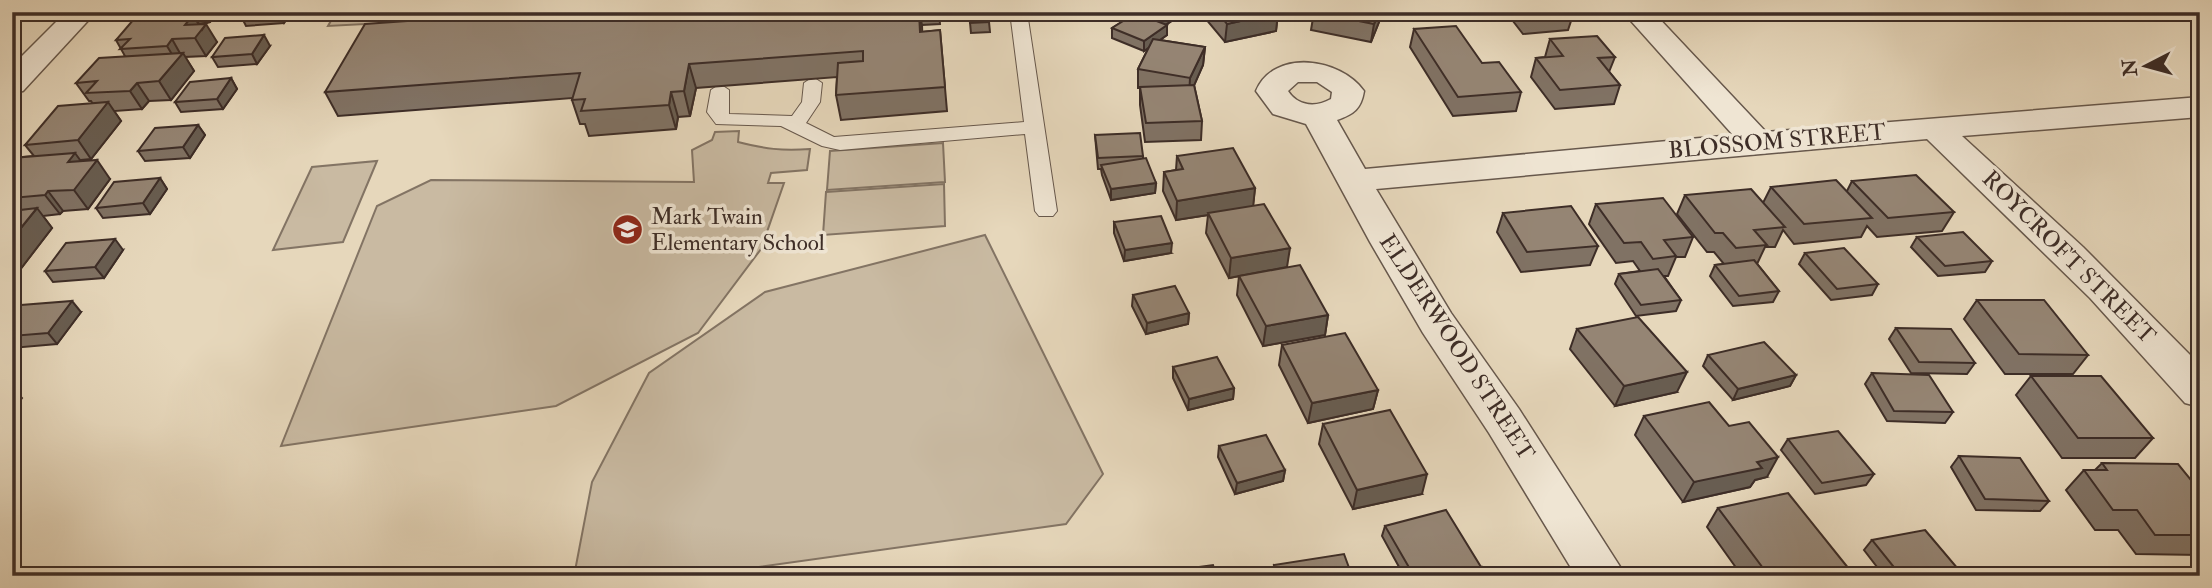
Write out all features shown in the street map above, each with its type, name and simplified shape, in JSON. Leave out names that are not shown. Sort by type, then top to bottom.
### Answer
[{"type":"street","points":[[12,84],[82,12]]},
{"type":"street","points":[[1637,12],[1758,142]]},
{"type":"street","name":"BLOSSOM STREET","points":[[1354,181],[1758,142],[2200,107]]},
{"type":"street","name":"ELDERWOOD STREET","points":[[1318,115],[1437,323],[1504,421],[1602,576]]},
{"type":"street","name":"ROYCROFT STREET","points":[[1933,127],[2069,251],[2200,391]]},
{"type":"lane","points":[[1018,12],[1046,211]]},
{"type":"lane","points":[[796,124],[811,102],[813,83]]},
{"type":"lane","points":[[720,90],[717,112],[723,120],[765,118],[796,124],[828,142],[840,144],[1035,127]]},
{"type":"shaded area","points":[[336,12],[574,12],[372,28],[365,24],[328,26]]},
{"type":"shaded area","points":[[739,131],[738,142],[774,149],[810,149],[807,170],[771,173],[768,183],[784,183],[761,249],[698,333],[556,406],[281,446],[377,206],[431,180],[694,182],[692,150],[712,140],[715,132]]},
{"type":"shaded area","points":[[943,143],[945,182],[827,190],[830,151]]},
{"type":"shaded area","points":[[377,161],[343,242],[273,250],[312,167]]},
{"type":"shaded area","points":[[944,184],[945,226],[823,235],[826,192]]},
{"type":"shaded area","points":[[985,235],[1103,474],[1066,524],[695,576],[574,576],[592,482],[649,373],[765,292]]},
{"type":"building","points":[[243,12],[279,12],[279,13],[241,16]]},
{"type":"building","points":[[536,12],[919,12],[920,32],[940,30],[945,87],[836,95],[838,63],[863,61],[863,51],[689,64],[684,91],[671,92],[669,105],[581,111],[585,99],[572,100],[580,73],[325,92],[365,24]]},
{"type":"building","points":[[969,12],[988,12],[989,22],[970,23]]},
{"type":"building","points":[[1143,12],[1170,12],[1159,19]]},
{"type":"building","points":[[1217,12],[1277,12],[1278,13],[1227,24]]},
{"type":"building","points":[[1314,12],[1379,12],[1374,24]]},
{"type":"building","points":[[1525,12],[1574,12],[1528,16]]},
{"type":"building","points":[[1136,13],[1167,25],[1144,41],[1112,28]]},
{"type":"building","points":[[193,15],[185,25],[206,24],[195,38],[172,39],[167,46],[120,49],[130,39],[116,40],[134,19]]},
{"type":"building","points":[[1456,26],[1482,63],[1499,62],[1521,92],[1458,97],[1414,29]]},
{"type":"building","points":[[264,35],[252,54],[212,57],[225,38]]},
{"type":"building","points":[[1597,36],[1615,57],[1598,58],[1620,85],[1560,90],[1536,58],[1563,56],[1550,39]]},
{"type":"building","points":[[1153,39],[1205,47],[1190,78],[1138,69]]},
{"type":"building","points":[[183,53],[159,81],[137,83],[130,91],[86,93],[97,81],[76,83],[99,58]]},
{"type":"building","points":[[231,78],[217,99],[175,102],[190,82]]},
{"type":"building","points":[[1194,85],[1202,121],[1146,123],[1140,87]]},
{"type":"building","points":[[108,102],[78,140],[25,145],[58,106]]},
{"type":"building","points":[[198,125],[183,147],[138,151],[155,128]]},
{"type":"building","points":[[1140,133],[1143,156],[1098,158],[1095,135]]},
{"type":"building","points":[[1233,148],[1255,188],[1177,201],[1164,172],[1183,169],[1177,156]]},
{"type":"building","points":[[75,153],[68,162],[97,160],[74,190],[48,191],[45,195],[12,198],[12,158]]},
{"type":"building","points":[[1146,158],[1156,183],[1111,189],[1101,165]]},
{"type":"building","points":[[1916,175],[1954,212],[1888,218],[1852,181]]},
{"type":"building","points":[[160,178],[143,203],[96,208],[114,182]]},
{"type":"building","points":[[1836,180],[1872,218],[1804,224],[1771,187]]},
{"type":"building","points":[[1751,189],[1785,227],[1754,230],[1767,245],[1736,248],[1723,233],[1715,233],[1685,195]]},
{"type":"building","points":[[1663,198],[1693,237],[1664,240],[1676,256],[1653,259],[1641,242],[1624,243],[1596,204]]},
{"type":"building","points":[[1264,204],[1290,248],[1231,258],[1208,213]]},
{"type":"building","points":[[1571,206],[1598,246],[1527,252],[1503,213]]},
{"type":"building","points":[[37,208],[12,239],[12,211]]},
{"type":"building","points":[[1161,216],[1172,243],[1125,250],[1114,222]]},
{"type":"building","points":[[1963,232],[1992,261],[1945,266],[1917,237]]},
{"type":"building","points":[[115,239],[95,267],[45,271],[66,243]]},
{"type":"building","points":[[1844,248],[1878,284],[1837,289],[1805,253]]},
{"type":"building","points":[[1754,260],[1779,291],[1739,296],[1715,265]]},
{"type":"building","points":[[1300,265],[1328,315],[1266,326],[1239,276]]},
{"type":"building","points":[[1658,269],[1681,300],[1641,305],[1619,274]]},
{"type":"building","points":[[1175,286],[1189,313],[1147,323],[1133,295]]},
{"type":"building","points":[[1977,300],[2044,300],[2088,355],[2019,354]]},
{"type":"building","points":[[72,301],[48,333],[12,336],[12,316],[21,305]]},
{"type":"building","points":[[1638,317],[1687,372],[1624,386],[1577,329]]},
{"type":"building","points":[[1896,328],[1951,329],[1975,363],[1919,362]]},
{"type":"building","points":[[1345,333],[1378,390],[1312,403],[1282,345]]},
{"type":"building","points":[[1764,342],[1796,375],[1738,389],[1708,355]]},
{"type":"building","points":[[1217,357],[1234,388],[1189,399],[1173,367]]},
{"type":"building","points":[[1872,373],[1929,375],[1953,412],[1894,411]]},
{"type":"building","points":[[2031,376],[2101,376],[2153,438],[2078,438]]},
{"type":"building","points":[[1709,402],[1729,426],[1749,422],[1778,457],[1757,462],[1762,468],[1694,482],[1644,416]]},
{"type":"building","points":[[1390,410],[1427,474],[1357,490],[1323,424]]},
{"type":"building","points":[[1838,431],[1874,474],[1822,483],[1788,439]]},
{"type":"building","points":[[1266,435],[1285,470],[1237,483],[1219,446]]},
{"type":"building","points":[[1959,456],[2020,458],[2049,501],[1985,499]]},
{"type":"building","points":[[2102,463],[2178,464],[2200,491],[2200,535],[2155,535],[2137,510],[2113,510],[2084,470],[2107,470]]},
{"type":"building","points":[[1788,493],[1849,569],[1819,576],[1769,576],[1718,508]]},
{"type":"building","points":[[1446,510],[1481,567],[1450,576],[1414,576],[1385,526]]},
{"type":"building","points":[[1925,530],[1964,576],[1901,576],[1872,540]]},
{"type":"building","points":[[1344,554],[1352,576],[1278,576],[1274,565]]},
{"type":"building","points":[[1213,565],[1216,576],[1177,576],[1176,570]]},
{"type":"building","points":[[2182,571],[2200,571],[2200,576],[2186,576]]},
{"type":"place","name":"Mark Twain Elementary School","points":[[628,229]]}]
